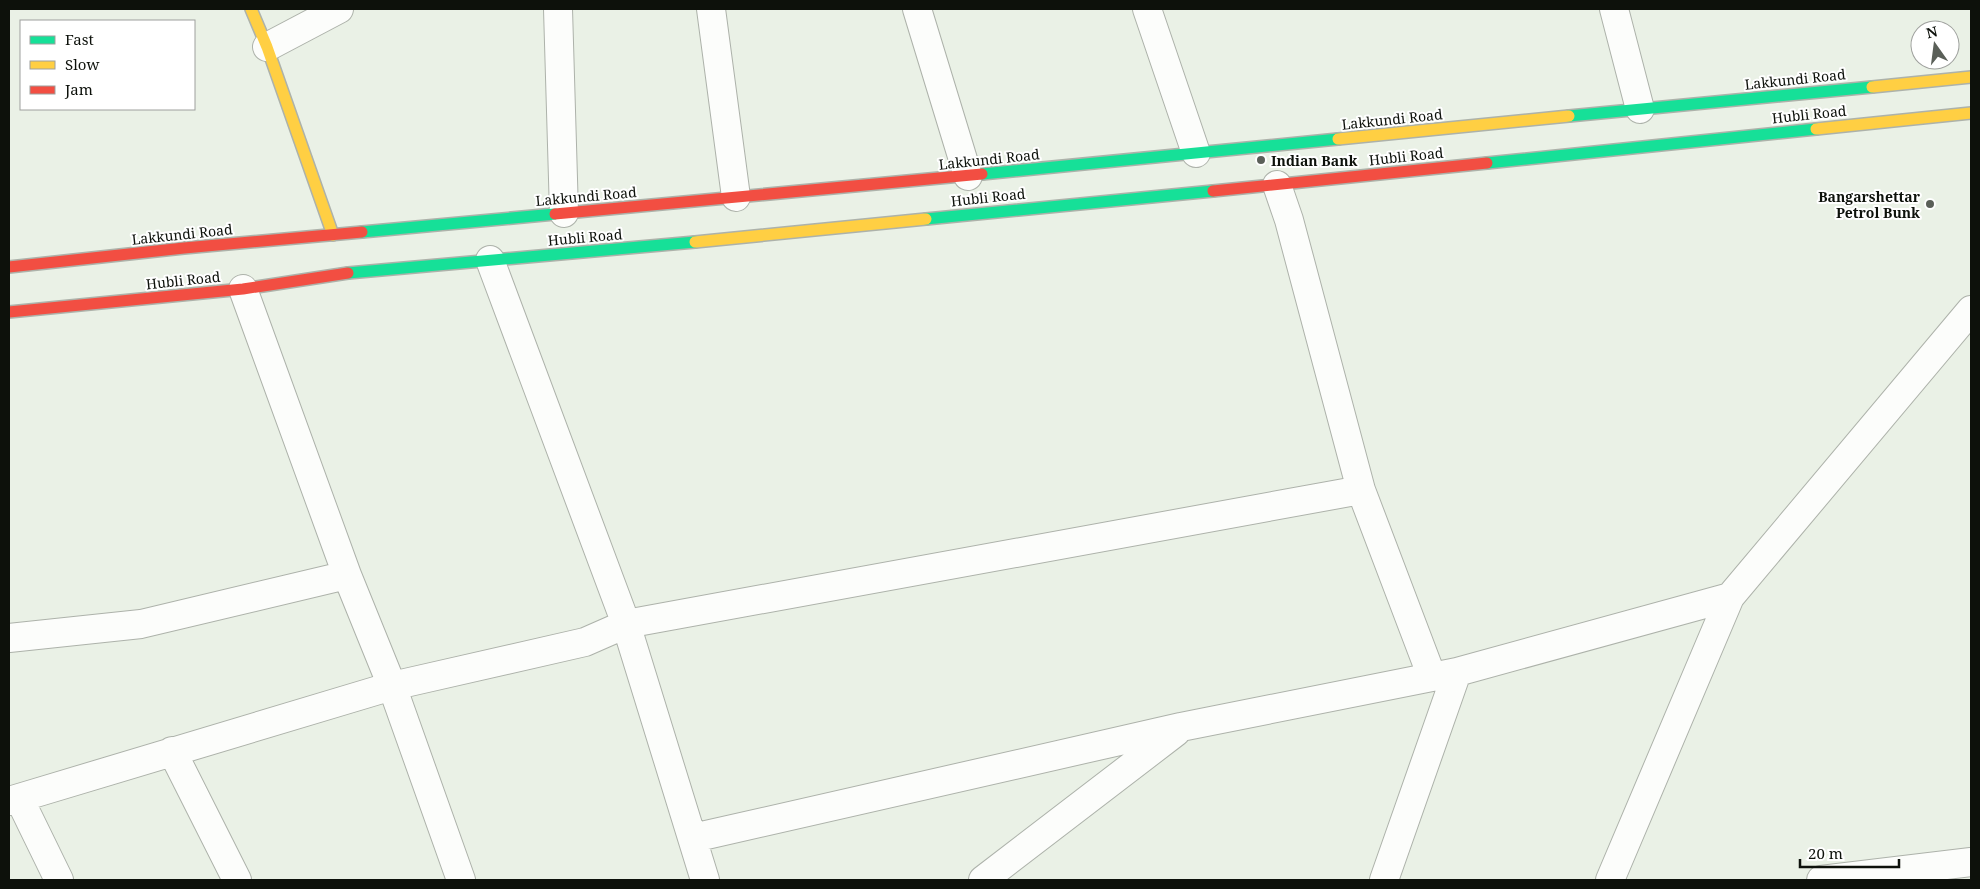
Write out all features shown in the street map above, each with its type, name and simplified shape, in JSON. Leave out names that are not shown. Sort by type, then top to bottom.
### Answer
[{"type":"main road","points":[[251,9],[267,47],[333,235]]},
{"type":"main road","name":"Lakkundi Road","points":[[9,267],[968,176],[1971,76]]},
{"type":"main road","name":"Hubli Road","points":[[9,312],[243,289],[350,273],[1277,185],[1971,113]]},
{"type":"street","points":[[267,47],[339,9]]},
{"type":"street","points":[[558,9],[564,213]]},
{"type":"street","points":[[711,9],[736,197]]},
{"type":"street","points":[[917,9],[968,176]]},
{"type":"street","points":[[1147,9],[1196,153]]},
{"type":"street","points":[[1614,9],[1640,109]]},
{"type":"street","points":[[1277,185],[1289,220],[1360,490],[1444,675],[1384,880]]},
{"type":"street","points":[[490,260],[626,624],[705,880]]},
{"type":"street","points":[[243,289],[347,575],[392,686],[461,880]]},
{"type":"street","points":[[1610,880],[1730,597],[1971,310]]},
{"type":"street","points":[[58,880],[14,799],[392,686],[585,642],[626,624],[1360,490]]},
{"type":"street","points":[[9,638],[141,624],[347,575]]},
{"type":"street","points":[[693,838],[1182,727],[1444,675],[1730,597]]},
{"type":"street","points":[[982,880],[1182,727]]},
{"type":"street","points":[[172,751],[237,880]]},
{"type":"street","points":[[1821,880],[1971,862]]},
{"type":"traffic: fast","points":[[1569,116],[1872,87]]},
{"type":"traffic: fast","points":[[1487,163],[1816,129]]},
{"type":"traffic: fast","points":[[982,174],[1338,139]]},
{"type":"traffic: fast","points":[[926,219],[1213,191]]},
{"type":"traffic: fast","points":[[362,232],[555,214]]},
{"type":"traffic: fast","points":[[348,273],[695,242]]},
{"type":"traffic: slow","points":[[251,9],[267,47],[333,235]]},
{"type":"traffic: slow","points":[[1872,87],[1971,77]]},
{"type":"traffic: slow","points":[[1816,129],[1971,113]]},
{"type":"traffic: slow","points":[[1338,139],[1569,116]]},
{"type":"traffic: slow","points":[[695,242],[926,219]]},
{"type":"traffic: jam","points":[[1213,191],[1487,163]]},
{"type":"traffic: jam","points":[[555,214],[982,174]]},
{"type":"traffic: jam","points":[[9,267],[184,248],[362,232]]},
{"type":"traffic: jam","points":[[9,312],[243,289],[348,273]]},
{"type":"place","name":"Indian Bank","points":[[1261,160]]},
{"type":"place","name":"Bangarshettar Petrol Bunk","points":[[1930,204]]}]
